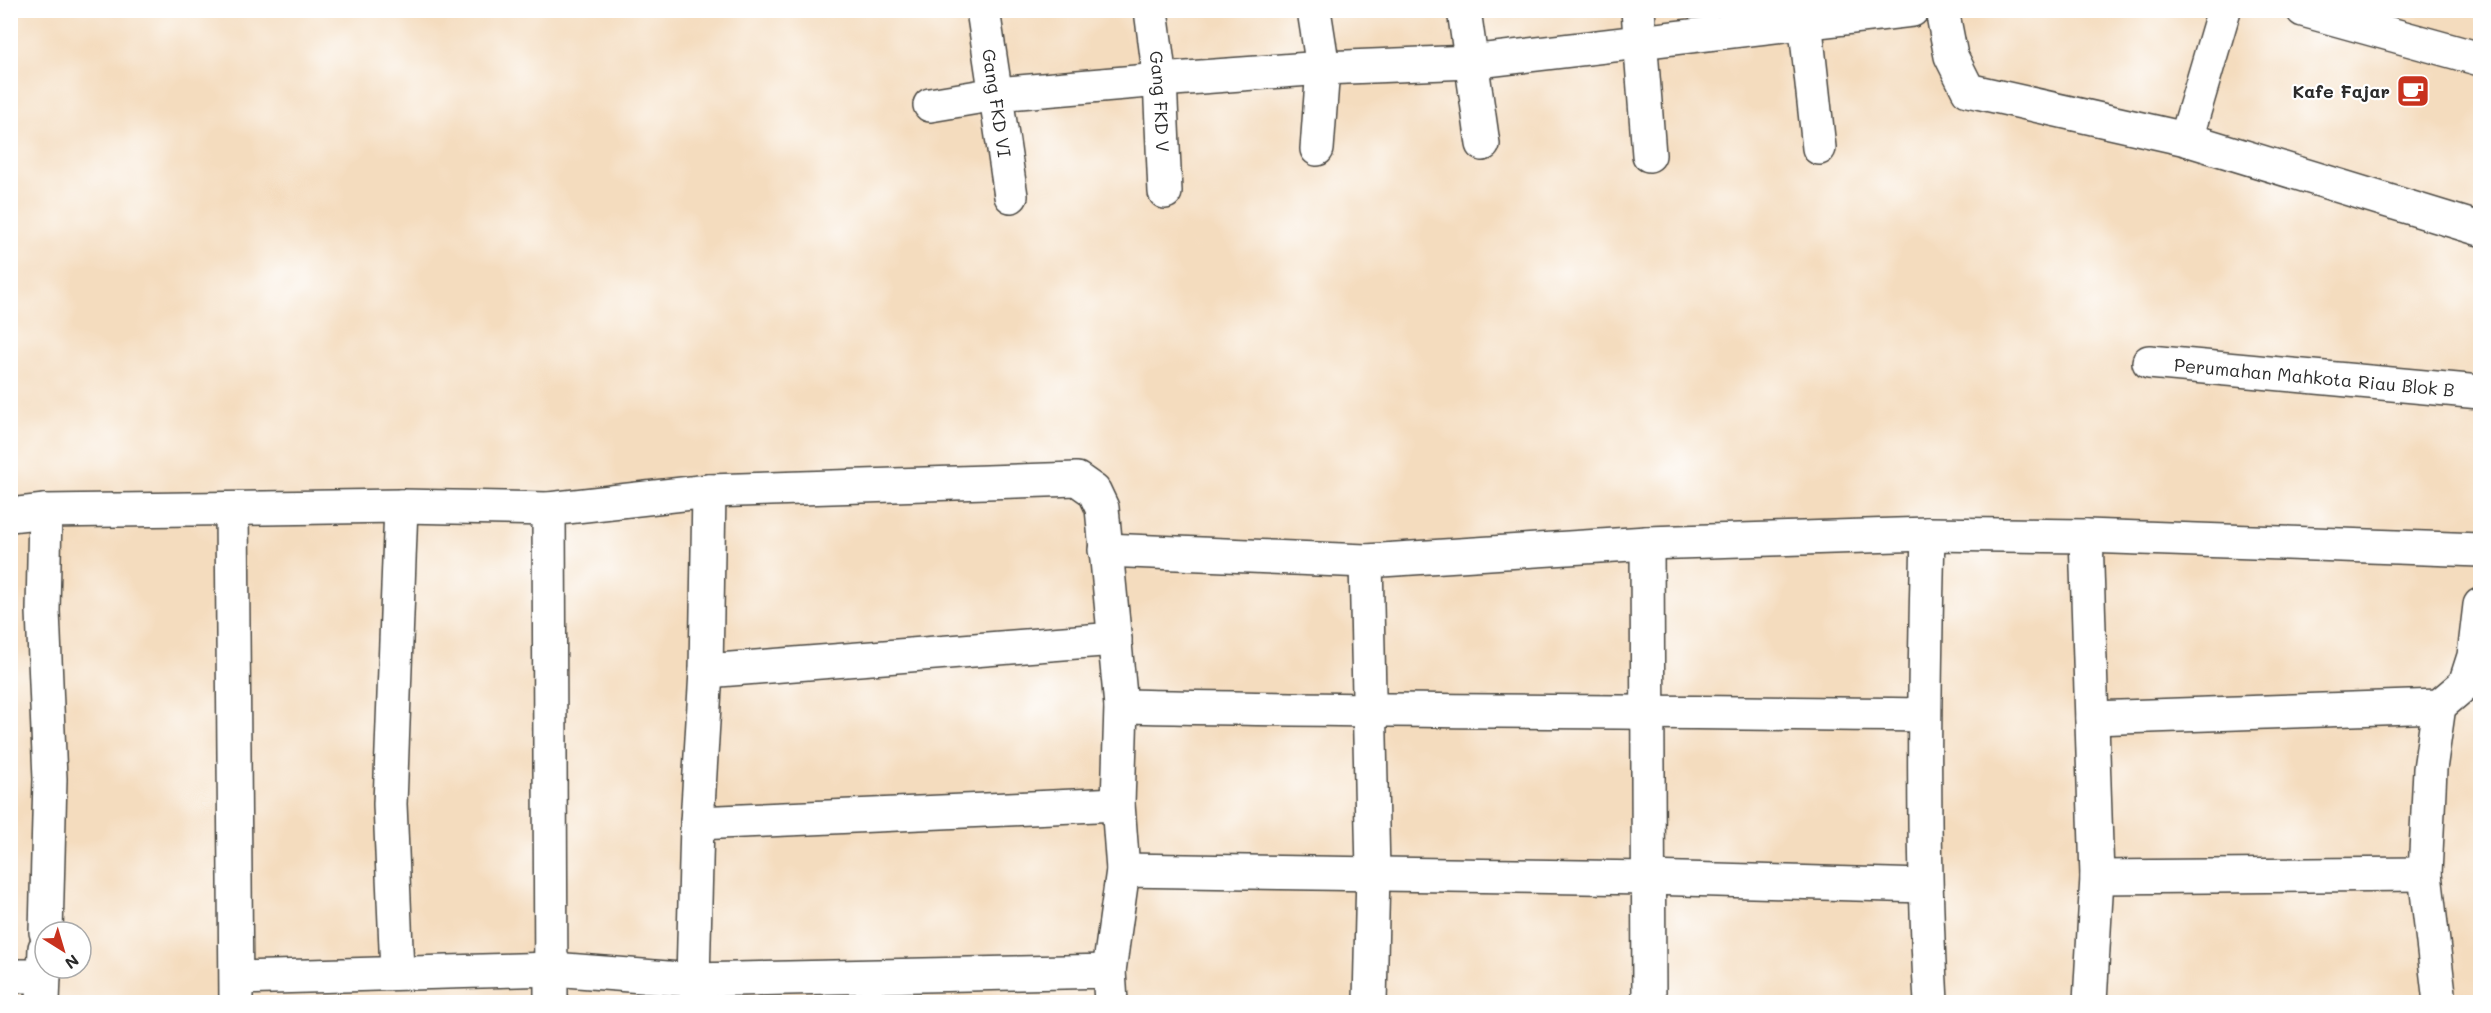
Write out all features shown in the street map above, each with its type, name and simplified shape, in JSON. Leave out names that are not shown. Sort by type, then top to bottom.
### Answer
[{"type":"street","name":"Gang FKD VI","points":[[983,10],[1011,196]]},
{"type":"street","name":"Gang FKD V","points":[[1151,10],[1160,80],[1165,192]]},
{"type":"street","points":[[1314,10],[1323,68],[1317,149]]},
{"type":"street","points":[[1464,10],[1483,144]]},
{"type":"street","points":[[930,105],[996,94],[1160,80],[1323,68],[1470,62],[1640,26],[1912,10]]},
{"type":"street","points":[[1942,10],[1951,56],[1968,90],[2186,139],[2481,230]]},
{"type":"street","points":[[2186,139],[2224,10]]},
{"type":"street","points":[[2303,10],[2481,59]]},
{"type":"street","points":[[1805,17],[1819,148]]},
{"type":"street","points":[[1640,26],[1649,155]]},
{"type":"street","name":"Perumahan Mahkota Riau Blok B","points":[[2149,362],[2481,392]]},
{"type":"street","points":[[10,515],[45,511],[401,506],[549,509],[709,491],[1077,479],[1094,491],[1102,508],[1121,706],[1118,804],[1123,870],[1110,987],[693,980],[553,969],[397,972],[236,990],[232,509]]},
{"type":"street","points":[[693,980],[697,823],[706,671],[709,491]]},
{"type":"street","points":[[397,972],[390,804],[401,506]]},
{"type":"street","points":[[549,509],[553,969],[551,1002]]},
{"type":"street","points":[[45,511],[43,611],[50,779],[45,920]]},
{"type":"street","points":[[1105,550],[1366,561],[1647,543],[1928,534],[2086,536],[2481,550]]},
{"type":"street","points":[[1928,534],[1923,715],[1924,886],[1930,1002]]},
{"type":"street","points":[[2086,536],[2097,877],[2090,1002]]},
{"type":"street","points":[[1647,543],[1648,1002]]},
{"type":"street","points":[[1366,561],[1373,872],[1370,1002]]},
{"type":"street","points":[[2092,718],[2439,706],[2465,684],[2474,656],[2481,605]]},
{"type":"street","points":[[706,671],[1115,639]]},
{"type":"street","points":[[1121,706],[1369,711],[1648,710],[1923,715]]},
{"type":"street","points":[[2439,706],[2430,769],[2425,874],[2440,1002]]},
{"type":"street","points":[[697,823],[1118,804]]},
{"type":"street","points":[[1123,870],[1373,872],[1924,886]]},
{"type":"street","points":[[2097,877],[2425,874]]},
{"type":"street","points":[[10,976],[33,976]]},
{"type":"place","name":"Kafe Fajar","points":[[2413,91]]}]
